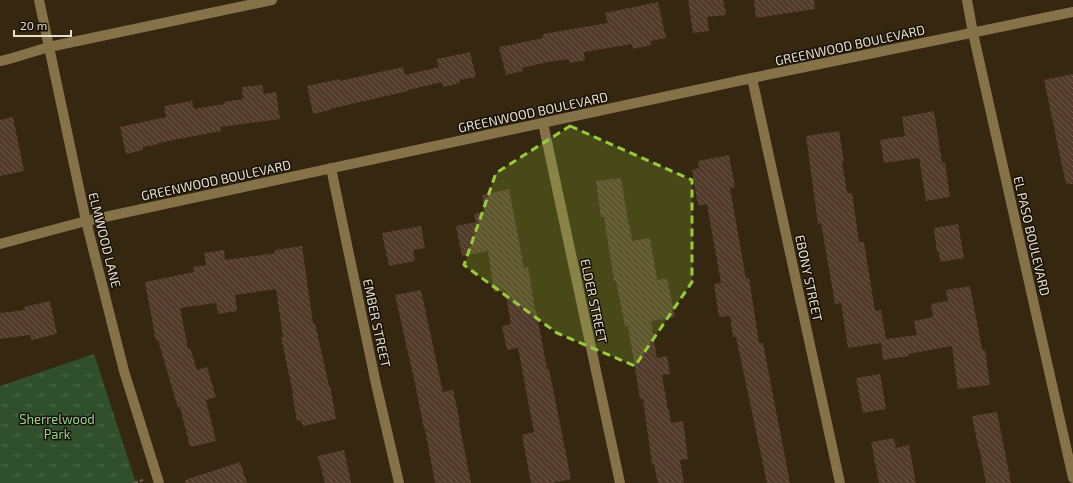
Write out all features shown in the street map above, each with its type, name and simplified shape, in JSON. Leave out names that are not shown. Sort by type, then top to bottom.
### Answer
[{"type":"street","name":"ELMWOOD LANE","points":[[39,0],[86,221],[124,371],[159,483]]},
{"type":"street","points":[[0,61],[49,47],[272,0]]},
{"type":"street","name":"EL PASO BOULEVARD","points":[[967,0],[973,33],[1073,478]]},
{"type":"street","name":"GREENWOOD BOULEVARD","points":[[0,244],[86,221],[331,168],[543,124],[752,78],[1073,12]]},
{"type":"street","name":"EBONY STREET","points":[[752,78],[840,483]]},
{"type":"street","name":"ELDER STREET","points":[[543,124],[620,483]]},
{"type":"street","name":"EMBER STREET","points":[[331,168],[376,384],[399,483]]},
{"type":"highlighted area","points":[[570,126],[692,180],[692,282],[635,366],[557,333],[464,265],[496,173]]},
{"type":"green space","name":"Sherrelwood Park","points":[[94,354],[136,483],[0,483],[0,386]]},
{"type":"building","points":[[688,0],[723,0],[726,15],[707,17],[709,31],[693,33]]},
{"type":"building","points":[[754,0],[814,0],[815,9],[756,18]]},
{"type":"building","points":[[658,2],[666,38],[650,41],[651,45],[633,49],[632,44],[584,52],[585,60],[570,63],[569,59],[548,62],[522,68],[523,71],[506,75],[499,47],[543,38],[543,34],[608,23],[605,13]]},
{"type":"building","points":[[470,52],[476,77],[459,80],[460,83],[443,87],[442,82],[313,114],[307,86],[340,79],[340,81],[403,67],[405,75],[439,67],[437,59]]},
{"type":"building","points":[[1073,74],[1073,184],[1066,184],[1044,80]]},
{"type":"building","points":[[262,85],[264,94],[276,92],[280,119],[220,127],[221,131],[158,143],[159,144],[143,147],[143,150],[126,154],[120,127],[166,117],[164,106],[192,101],[194,109],[243,99],[242,87]]},
{"type":"building","points":[[934,111],[942,163],[945,163],[950,197],[926,201],[919,158],[884,163],[880,140],[905,136],[902,117]]},
{"type":"building","points":[[13,117],[24,171],[0,176],[0,120]]},
{"type":"building","points":[[839,131],[847,193],[852,193],[859,242],[864,242],[875,311],[881,310],[886,339],[917,335],[914,321],[933,317],[931,304],[948,301],[946,290],[970,286],[982,349],[985,349],[990,385],[958,389],[952,346],[908,354],[909,356],[883,360],[881,343],[848,348],[841,303],[835,304],[821,223],[818,224],[806,136]]},
{"type":"building","points":[[729,155],[735,187],[730,188],[746,279],[749,278],[759,343],[763,343],[790,483],[767,483],[736,337],[733,337],[730,316],[719,317],[714,284],[721,283],[707,204],[698,206],[692,170],[699,168],[698,161]]},
{"type":"building","points":[[621,178],[632,241],[650,238],[657,280],[667,278],[675,317],[651,321],[657,358],[667,356],[670,374],[662,375],[671,423],[683,421],[688,459],[680,460],[684,483],[658,483],[654,464],[652,464],[643,399],[640,399],[628,326],[625,326],[616,281],[614,281],[604,217],[601,217],[596,181]]},
{"type":"building","points":[[509,189],[524,268],[528,267],[535,310],[547,369],[549,369],[571,479],[552,483],[531,483],[522,435],[534,432],[518,348],[507,350],[502,326],[511,324],[505,290],[494,292],[488,251],[462,256],[456,226],[476,222],[474,214],[485,212],[482,195]]},
{"type":"building","points":[[958,224],[964,258],[940,262],[939,252],[937,252],[934,228]]},
{"type":"building","points":[[421,226],[425,248],[413,250],[415,261],[389,266],[382,233]]},
{"type":"building","points":[[302,246],[313,323],[315,323],[336,419],[303,426],[301,420],[297,421],[293,393],[281,337],[283,337],[276,289],[235,295],[237,311],[218,314],[216,303],[180,308],[188,349],[190,348],[197,370],[207,367],[216,397],[206,400],[216,441],[190,447],[180,407],[178,408],[158,340],[156,341],[145,282],[194,272],[193,267],[206,265],[204,253],[224,250],[225,260],[275,253],[275,250]]},
{"type":"building","points":[[421,290],[443,392],[453,390],[471,483],[435,483],[425,429],[395,295]]},
{"type":"building","points":[[50,301],[57,334],[32,340],[30,335],[0,339],[0,313],[25,310],[24,307]]},
{"type":"building","points":[[880,374],[886,409],[863,413],[856,378]]},
{"type":"building","points":[[997,412],[1011,483],[986,483],[972,416]]},
{"type":"building","points":[[894,438],[896,448],[909,445],[916,483],[879,483],[871,442]]},
{"type":"building","points":[[344,450],[351,483],[325,483],[318,456]]},
{"type":"building","points":[[240,462],[247,483],[185,483],[185,480]]}]
